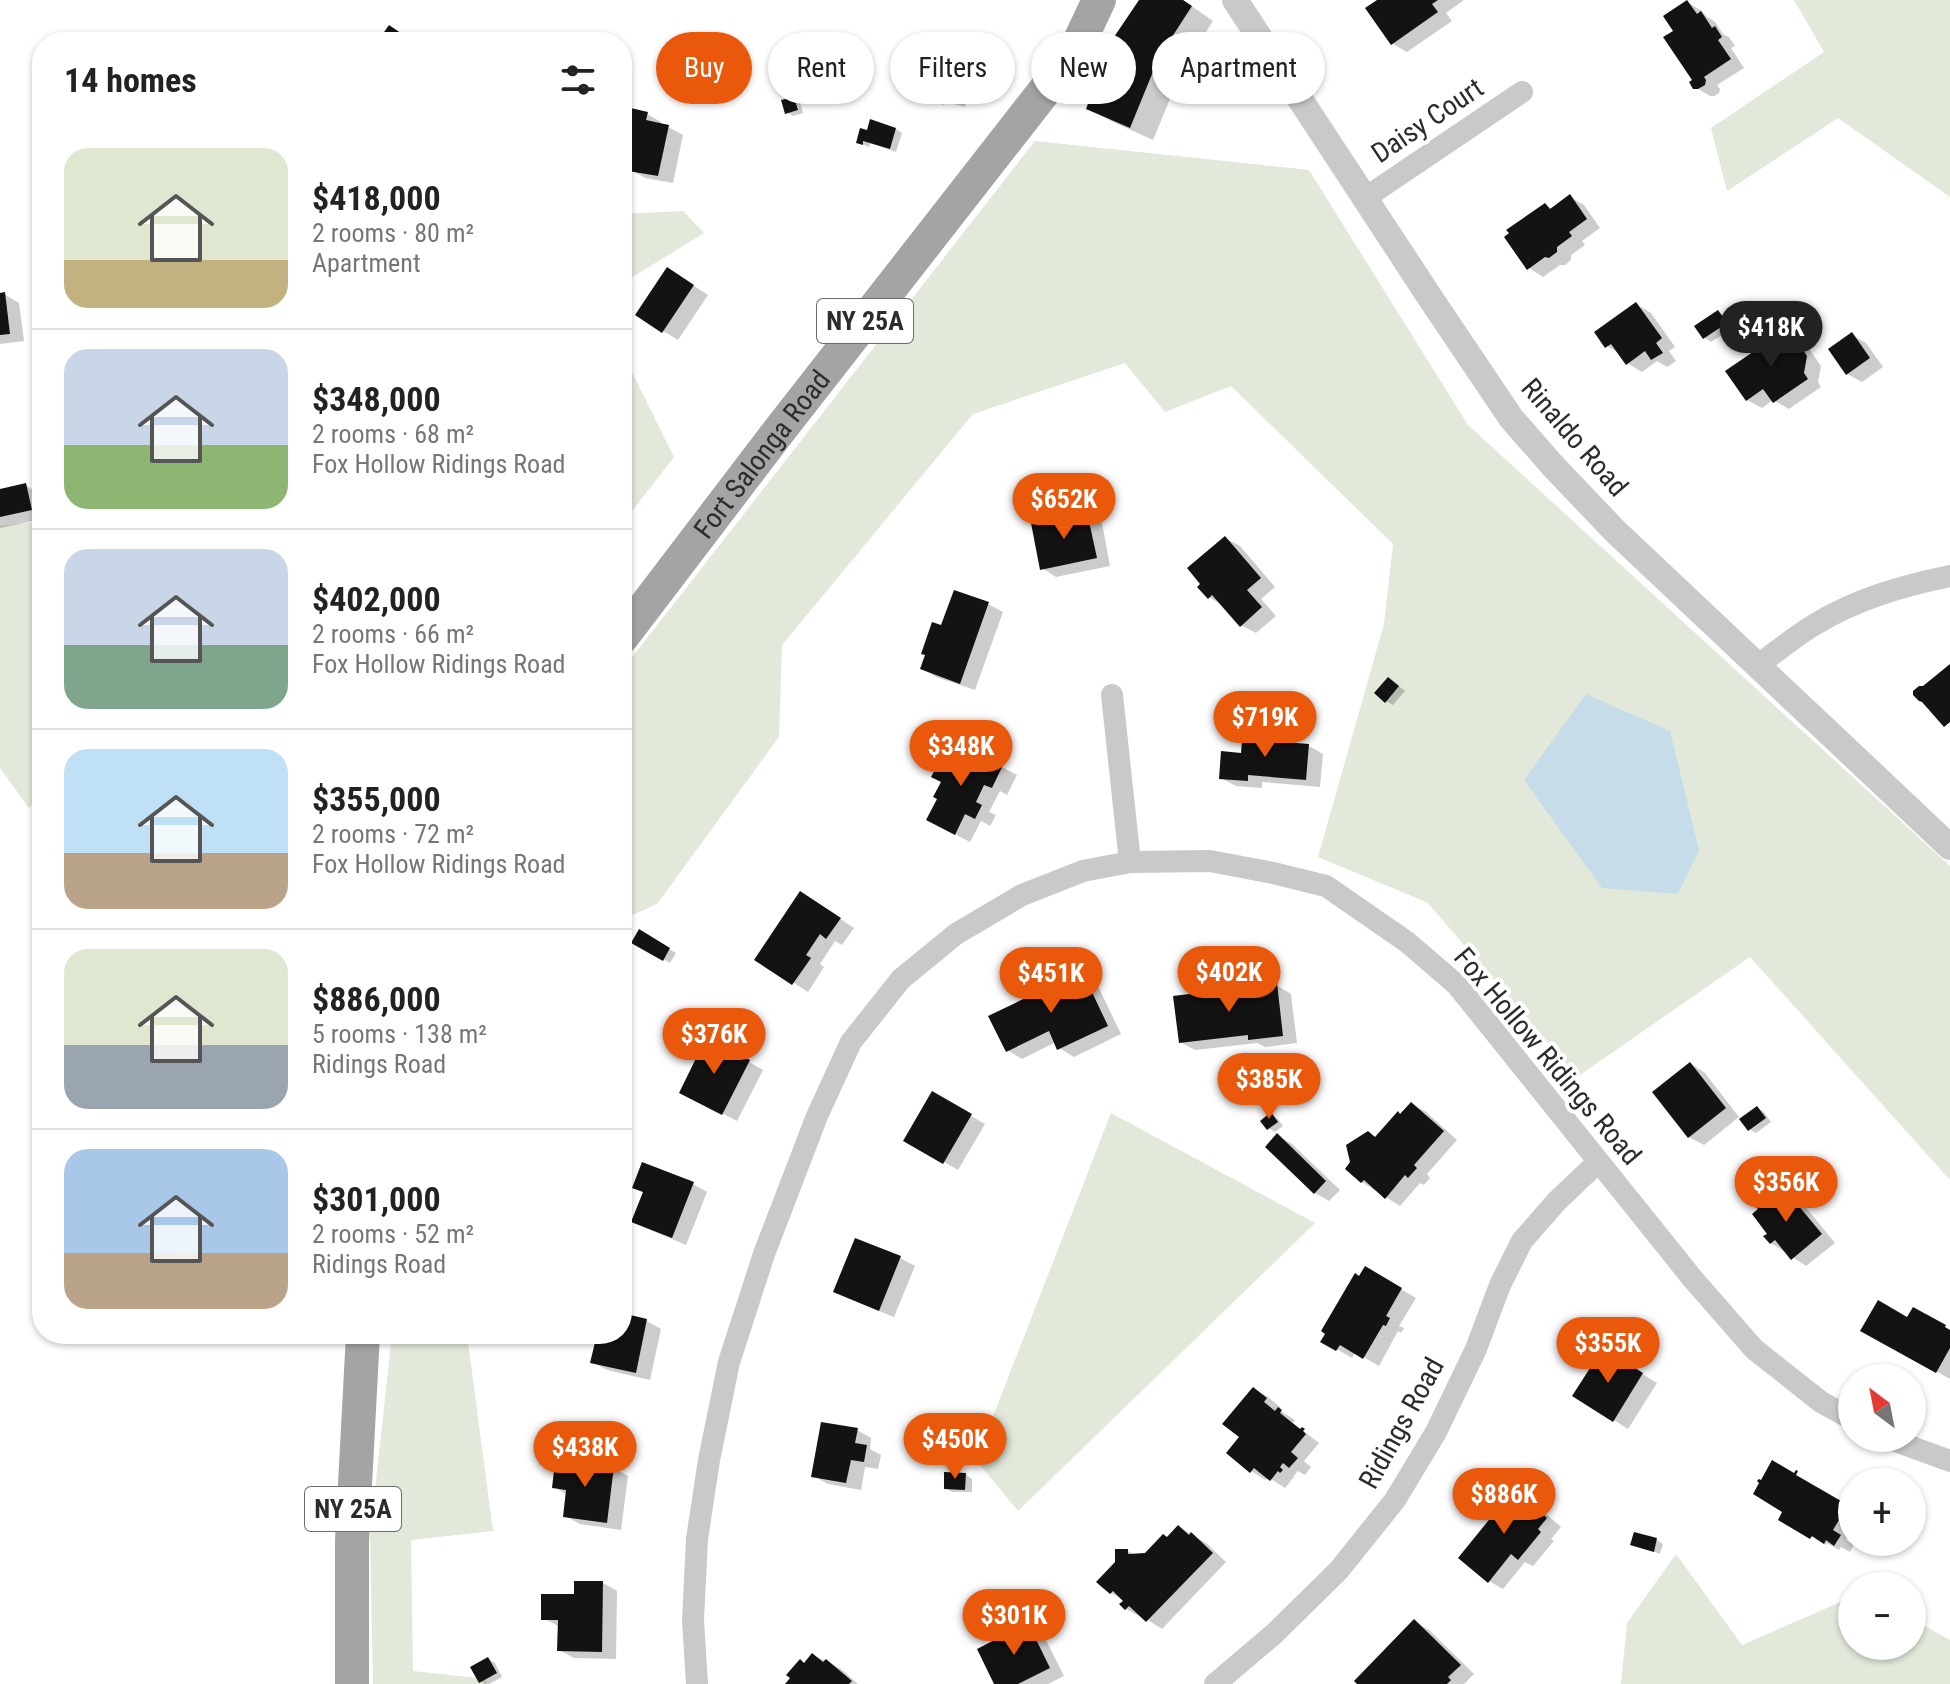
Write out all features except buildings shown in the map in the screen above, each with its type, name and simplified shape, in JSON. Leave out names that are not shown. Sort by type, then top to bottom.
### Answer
[{"type":"main road","name":"Fort Salonga Road","points":[[632,624],[1074,53],[1099,0]]},
{"type":"main road","name":"NY 25A","points":[[352,1684],[352,1541],[362,1344]]},
{"type":"street","name":"Rinaldo Road","points":[[1235,0],[1511,418],[1615,531],[1950,847]]},
{"type":"street","name":"Daisy Court","points":[[1365,198],[1522,92]]},
{"type":"street","points":[[1757,666],[1815,624],[1857,603],[1902,586],[1950,576]]},
{"type":"street","points":[[1112,695],[1130,862]]},
{"type":"street","name":"Fox Hollow Ridings Road","points":[[697,1684],[693,1620],[697,1539],[729,1362],[764,1254],[817,1116],[851,1042],[901,979],[956,934],[1022,895],[1083,871],[1130,862],[1210,861],[1326,886],[1407,942],[1457,985],[1692,1278],[1754,1349],[1821,1402],[1838,1411]]},
{"type":"street","name":"Ridings Road","points":[[1215,1684],[1274,1634],[1339,1570],[1395,1500],[1436,1432],[1522,1241],[1556,1202],[1598,1162]]},
{"type":"street","points":[[1925,1452],[1950,1461]]},
{"type":"green space","points":[[1794,0],[1950,0],[1950,197],[1838,118],[1727,191],[1711,128],[1824,52]]},
{"type":"green space","points":[[1035,141],[1309,170],[1468,425],[1950,866],[1950,1180],[1750,957],[1577,1077],[1428,903],[1318,857],[1384,624],[1393,544],[1231,386],[1165,412],[1125,363],[973,414],[782,645],[779,737],[657,904],[632,915],[632,657]]},
{"type":"green space","points":[[683,211],[704,233],[632,277],[632,214]]},
{"type":"green space","points":[[632,372],[674,457],[632,511]]},
{"type":"green space","points":[[32,522],[32,805],[29,808],[0,768],[0,526]]},
{"type":"green space","points":[[1111,1113],[1315,1223],[1018,1511],[976,1460]]},
{"type":"green space","points":[[391,1344],[468,1344],[493,1531],[411,1540],[413,1671],[486,1679],[487,1684],[373,1684],[370,1536]]},
{"type":"green space","points":[[1676,1554],[1742,1645],[1838,1603],[1838,1660],[1926,1660],[1926,1627],[1950,1640],[1950,1684],[1621,1684],[1627,1623]]},
{"type":"water","points":[[1586,694],[1670,731],[1699,850],[1678,894],[1602,888],[1524,780]]}]
